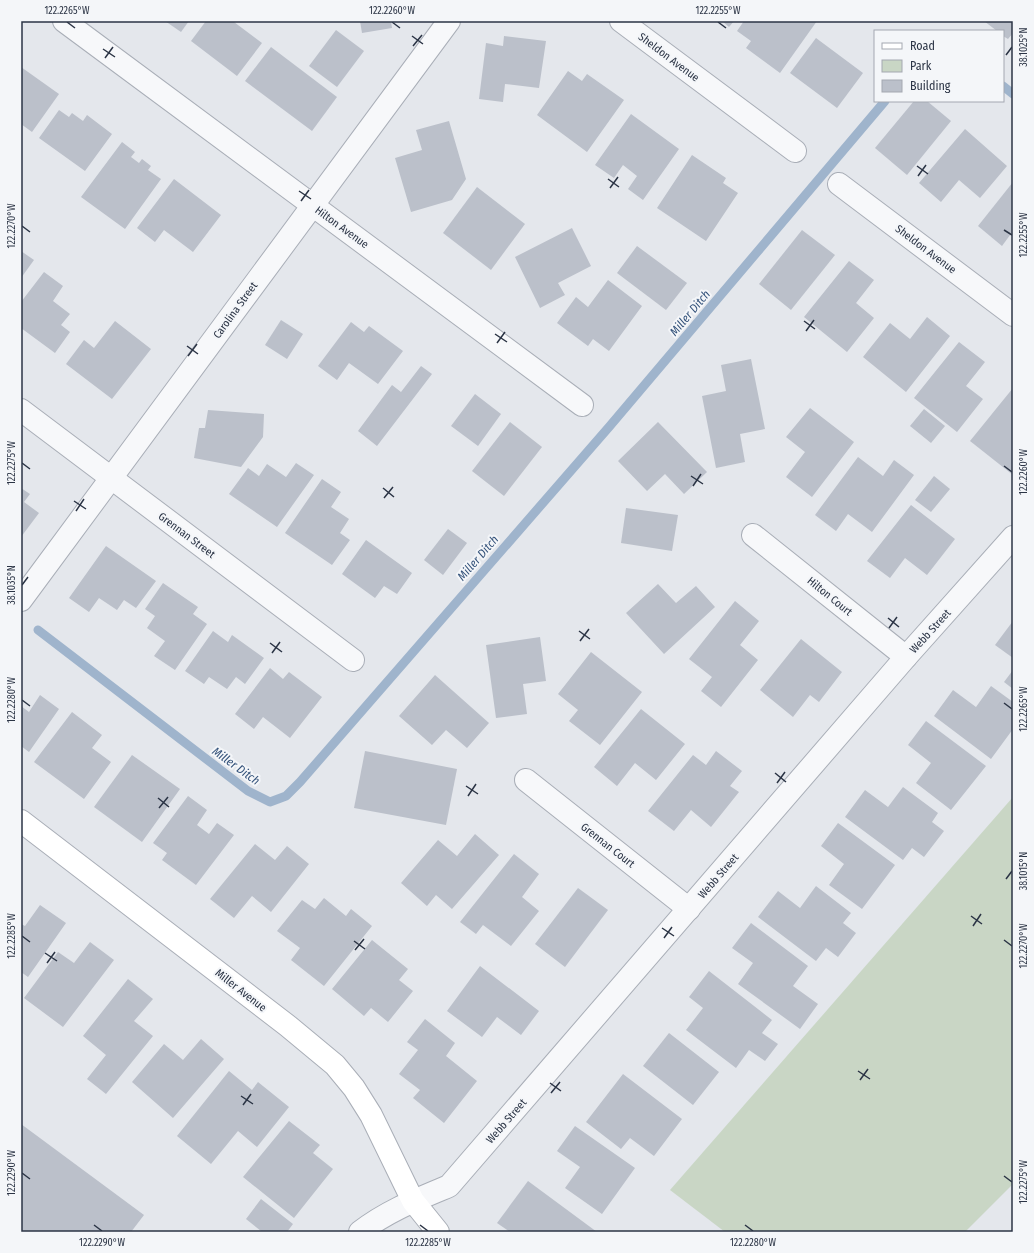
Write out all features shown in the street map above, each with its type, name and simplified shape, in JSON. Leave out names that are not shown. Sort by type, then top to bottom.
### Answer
[{"type":"street","name":"Hilton Avenue","points":[[64,21],[582,405]]},
{"type":"street","name":"Carolina Street","points":[[21,600],[449,21]]},
{"type":"street","name":"Sheldon Avenue","points":[[621,21],[795,151]]},
{"type":"street","name":"Sheldon Avenue","points":[[839,184],[1013,315]]},
{"type":"street","name":"Grennan Street","points":[[21,410],[353,660]]},
{"type":"street","name":"Hilton Court","points":[[753,535],[906,657]]},
{"type":"street","name":"Webb Street","points":[[360,1232],[380,1217],[449,1186],[906,657],[1013,537]]},
{"type":"street","name":"Grennan Court","points":[[526,780],[689,909]]},
{"type":"street","name":"Miller Avenue","points":[[21,821],[288,1026],[335,1066],[354,1088],[371,1115],[413,1201],[438,1232]]},
{"type":"green space","points":[[1013,797],[1013,1184],[965,1232],[725,1232],[670,1190]]},
{"type":"building","points":[[165,21],[189,21],[181,32]]},
{"type":"building","points":[[206,21],[235,21],[234,22],[262,43],[237,76],[191,41]]},
{"type":"building","points":[[360,21],[391,21],[392,28],[362,33]]},
{"type":"building","points":[[722,21],[734,21],[729,27]]},
{"type":"building","points":[[744,21],[817,21],[780,73],[746,48],[751,41],[737,31]]},
{"type":"building","points":[[984,21],[1013,21],[1013,33],[1008,39],[1004,37],[1004,30],[996,30]]},
{"type":"building","points":[[336,30],[364,51],[337,87],[309,66]]},
{"type":"building","points":[[504,36],[546,41],[539,88],[505,84],[503,102],[479,99],[486,43],[503,46]]},
{"type":"building","points":[[816,38],[863,73],[837,108],[790,73]]},
{"type":"building","points":[[271,47],[337,97],[312,131],[245,81]]},
{"type":"building","points":[[21,67],[59,94],[32,132],[21,124]]},
{"type":"building","points":[[568,71],[582,81],[587,74],[624,100],[587,152],[537,115]]},
{"type":"building","points":[[913,102],[928,102],[951,121],[907,175],[875,148]]},
{"type":"building","points":[[59,110],[69,117],[72,113],[83,121],[87,115],[112,134],[85,171],[39,138]]},
{"type":"building","points":[[631,114],[679,149],[643,200],[628,189],[637,176],[623,165],[614,178],[595,165]]},
{"type":"building","points":[[449,121],[466,179],[452,200],[411,212],[395,158],[422,150],[416,130]]},
{"type":"building","points":[[965,129],[1007,166],[980,198],[959,180],[941,202],[919,183]]},
{"type":"building","points":[[122,142],[135,152],[131,157],[139,163],[142,159],[151,166],[148,170],[161,179],[125,229],[81,197]]},
{"type":"building","points":[[692,155],[726,178],[723,183],[738,193],[706,241],[657,208]]},
{"type":"building","points":[[174,179],[221,215],[193,252],[164,230],[155,242],[137,228]]},
{"type":"building","points":[[1013,182],[1013,231],[1002,246],[978,226]]},
{"type":"building","points":[[477,187],[525,224],[491,270],[443,233]]},
{"type":"building","points":[[572,228],[591,266],[558,283],[565,295],[540,308],[515,257]]},
{"type":"building","points":[[802,230],[835,255],[791,310],[759,284]]},
{"type":"building","points":[[637,246],[687,283],[666,310],[617,273]]},
{"type":"building","points":[[21,251],[34,260],[21,278]]},
{"type":"building","points":[[849,261],[874,280],[856,303],[874,318],[847,352],[804,317]]},
{"type":"building","points":[[44,272],[63,286],[53,301],[70,314],[61,325],[70,332],[55,353],[21,328],[21,302]]},
{"type":"building","points":[[608,280],[642,306],[609,351],[593,339],[588,346],[557,323],[576,297],[588,307]]},
{"type":"building","points":[[927,317],[950,336],[906,392],[863,357],[890,323],[910,339]]},
{"type":"building","points":[[281,320],[303,334],[287,359],[265,345]]},
{"type":"building","points":[[115,321],[151,349],[112,399],[66,364],[84,340],[94,348]]},
{"type":"building","points":[[351,322],[364,332],[369,326],[403,351],[378,384],[349,363],[337,380],[318,366]]},
{"type":"building","points":[[959,342],[985,362],[966,386],[983,399],[957,432],[914,398]]},
{"type":"building","points":[[751,359],[765,429],[740,434],[745,462],[716,468],[702,396],[726,391],[721,365]]},
{"type":"building","points":[[421,366],[432,374],[377,446],[358,431],[392,385],[401,392]]},
{"type":"building","points":[[1013,388],[1013,475],[970,441]]},
{"type":"building","points":[[475,394],[501,414],[478,446],[451,426]]},
{"type":"building","points":[[810,408],[854,442],[812,497],[786,477],[805,452],[786,437]]},
{"type":"building","points":[[924,409],[945,426],[931,443],[910,426]]},
{"type":"building","points":[[208,410],[264,414],[263,437],[241,467],[194,458],[199,428],[205,428]]},
{"type":"building","points":[[510,422],[542,447],[504,496],[472,471]]},
{"type":"building","points":[[658,422],[707,472],[684,494],[665,474],[647,491],[618,461]]},
{"type":"building","points":[[858,457],[883,476],[894,460],[914,475],[872,532],[848,514],[836,531],[815,515]]},
{"type":"building","points":[[296,463],[314,475],[277,527],[229,494],[248,468],[259,476],[267,464],[286,477]]},
{"type":"building","points":[[934,476],[950,489],[931,512],[915,500]]},
{"type":"building","points":[[322,479],[341,492],[331,507],[349,519],[340,533],[350,540],[332,565],[285,533]]},
{"type":"building","points":[[21,488],[30,494],[24,502],[39,513],[21,537]]},
{"type":"building","points":[[911,505],[955,539],[927,575],[905,558],[890,578],[867,561]]},
{"type":"building","points":[[626,508],[678,515],[672,551],[621,543]]},
{"type":"building","points":[[448,529],[467,543],[443,575],[424,560]]},
{"type":"building","points":[[366,540],[412,573],[397,594],[384,586],[375,598],[342,574]]},
{"type":"building","points":[[106,546],[156,581],[136,608],[124,600],[117,610],[99,598],[89,612],[69,598]]},
{"type":"building","points":[[163,583],[198,607],[193,614],[207,624],[175,670],[154,656],[165,641],[147,628],[155,616],[145,609]]},
{"type":"building","points":[[658,584],[676,603],[696,586],[715,607],[664,654],[626,613]]},
{"type":"building","points":[[735,601],[759,621],[740,645],[758,660],[721,707],[701,691],[712,677],[689,659]]},
{"type":"building","points":[[1013,621],[1013,658],[995,645]]},
{"type":"building","points":[[213,631],[228,642],[232,635],[264,658],[245,684],[236,677],[227,689],[209,677],[204,684],[185,671]]},
{"type":"building","points":[[540,637],[546,681],[523,684],[527,714],[496,718],[486,645]]},
{"type":"building","points":[[801,639],[842,672],[819,702],[810,695],[793,717],[760,690]]},
{"type":"building","points":[[591,652],[642,692],[600,745],[569,721],[578,710],[558,694]]},
{"type":"building","points":[[270,668],[283,679],[289,672],[322,697],[290,738],[263,717],[254,729],[235,714]]},
{"type":"building","points":[[1013,670],[1013,689],[1004,682]]},
{"type":"building","points":[[435,675],[489,723],[467,748],[446,730],[432,745],[399,716]]},
{"type":"building","points":[[991,686],[1013,702],[1013,729],[991,759],[934,716],[953,690],[976,707]]},
{"type":"building","points":[[40,695],[59,709],[29,752],[21,746],[21,706],[29,712]]},
{"type":"building","points":[[641,709],[685,744],[656,780],[635,763],[617,786],[594,767]]},
{"type":"building","points":[[72,712],[102,735],[92,748],[111,762],[84,799],[34,762]]},
{"type":"building","points":[[926,721],[986,766],[951,810],[916,783],[931,763],[908,745]]},
{"type":"building","points":[[365,751],[457,769],[446,825],[354,808]]},
{"type":"building","points":[[716,751],[742,771],[730,786],[739,792],[711,827],[691,810],[674,831],[648,811],[693,755],[706,765]]},
{"type":"building","points":[[132,755],[180,789],[142,842],[94,807]]},
{"type":"building","points":[[903,787],[938,813],[932,822],[944,831],[924,857],[912,848],[903,860],[845,817],[865,790],[888,807]]},
{"type":"building","points":[[188,796],[207,810],[197,825],[209,834],[217,823],[234,835],[196,885],[162,860],[167,853],[153,843]]},
{"type":"building","points":[[838,823],[895,865],[862,909],[829,885],[844,864],[821,846]]},
{"type":"building","points":[[475,834],[499,855],[452,909],[436,895],[427,906],[401,883],[438,840],[457,856]]},
{"type":"building","points":[[255,844],[275,860],[287,846],[309,864],[271,912],[252,896],[234,918],[210,899]]},
{"type":"building","points":[[514,854],[539,874],[522,897],[539,911],[511,946],[483,925],[476,934],[460,922]]},
{"type":"building","points":[[816,886],[851,913],[843,923],[856,933],[838,957],[826,948],[816,961],[758,917],[778,891],[800,908]]},
{"type":"building","points":[[578,888],[608,910],[565,967],[535,944]]},
{"type":"building","points":[[324,898],[346,916],[351,909],[372,926],[324,986],[291,960],[300,948],[277,931],[302,900],[315,909]]},
{"type":"building","points":[[40,905],[66,923],[28,977],[21,972],[21,924],[25,926]]},
{"type":"building","points":[[751,923],[808,966],[793,986],[818,1004],[800,1029],[738,984],[753,963],[732,948]]},
{"type":"building","points":[[372,940],[408,969],[399,980],[413,991],[388,1022],[371,1008],[364,1016],[332,989]]},
{"type":"building","points":[[90,942],[114,960],[63,1027],[24,998],[58,952],[74,963]]},
{"type":"building","points":[[480,966],[539,1011],[521,1035],[497,1017],[482,1037],[447,1011]]},
{"type":"building","points":[[709,971],[772,1020],[762,1033],[778,1044],[765,1061],[749,1050],[736,1068],[686,1030],[703,1008],[689,997]]},
{"type":"building","points":[[128,979],[153,999],[134,1021],[153,1036],[106,1094],[87,1079],[106,1055],[83,1036]]},
{"type":"building","points":[[425,1019],[455,1043],[446,1056],[477,1081],[444,1123],[413,1098],[420,1090],[399,1074],[418,1050],[407,1042]]},
{"type":"building","points":[[669,1033],[719,1072],[693,1105],[643,1066]]},
{"type":"building","points":[[201,1039],[224,1059],[173,1118],[132,1082],[164,1044],[183,1060]]},
{"type":"building","points":[[229,1071],[252,1090],[258,1082],[289,1107],[257,1147],[238,1131],[211,1164],[177,1136]]},
{"type":"building","points":[[623,1074],[682,1119],[654,1156],[630,1138],[621,1149],[586,1122]]},
{"type":"building","points":[[289,1121],[320,1145],[313,1153],[333,1169],[294,1218],[243,1177]]},
{"type":"building","points":[[21,1124],[144,1215],[131,1232],[21,1232]]},
{"type":"building","points":[[575,1126],[635,1168],[602,1214],[565,1188],[580,1167],[557,1151]]},
{"type":"building","points":[[528,1181],[597,1232],[510,1232],[497,1223]]},
{"type":"building","points":[[261,1199],[293,1224],[287,1232],[260,1232],[261,1231],[246,1219]]},
{"type":"waterway","name":"Miller Ditch","points":[[1004,87],[1013,94]]},
{"type":"waterway","name":"Miller Ditch","points":[[38,630],[248,791],[270,802],[286,796],[300,782],[609,427],[884,102]]}]
